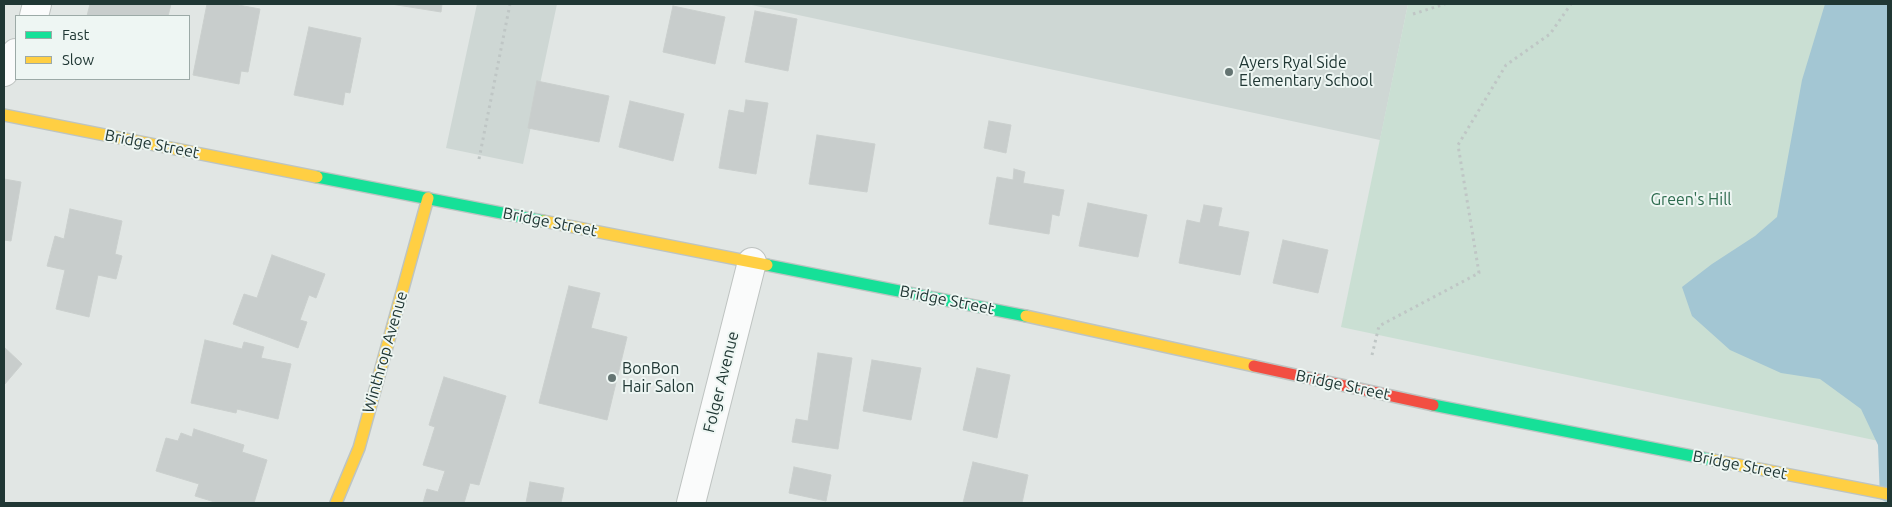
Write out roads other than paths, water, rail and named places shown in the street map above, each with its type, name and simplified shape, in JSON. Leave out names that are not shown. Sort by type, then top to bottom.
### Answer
[{"type":"main road","name":"Bridge Street","points":[[4,114],[996,310],[1451,409],[1888,494]]},
{"type":"main road","name":"Winthrop Avenue","points":[[336,503],[359,448],[428,198]]},
{"type":"street","points":[[4,72],[15,55]]},
{"type":"street","name":"Folger Avenue","points":[[691,503],[752,262]]},
{"type":"water","points":[[1825,4],[1888,4],[1888,503],[1880,499],[1878,445],[1861,409],[1820,379],[1781,373],[1730,350],[1692,316],[1682,287],[1712,264],[1755,236],[1777,217],[1802,80]]},
{"type":"place","name":"Ayers Ryal Side Elementary School","points":[[1229,72]]},
{"type":"place","name":"BonBon Hair Salon","points":[[612,378]]},
{"type":"park label","name":"Green's Hill","points":[[1691,200]]}]
